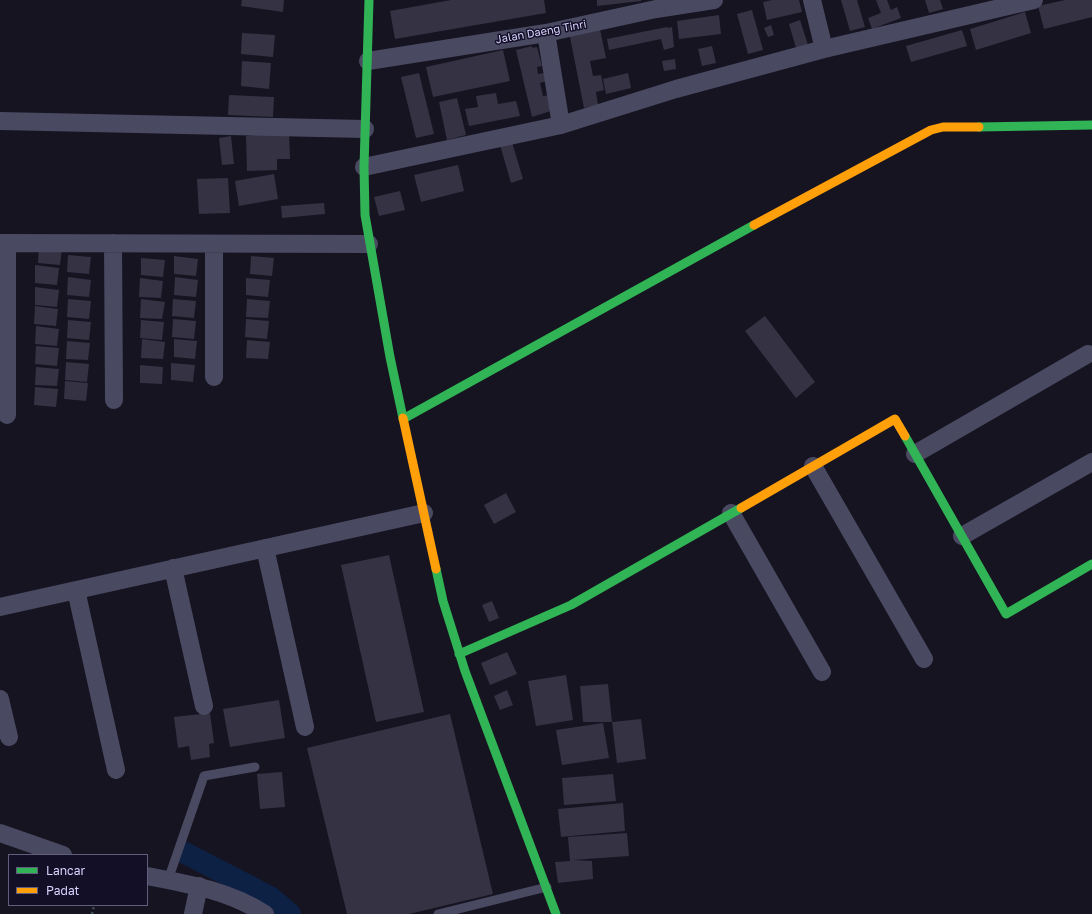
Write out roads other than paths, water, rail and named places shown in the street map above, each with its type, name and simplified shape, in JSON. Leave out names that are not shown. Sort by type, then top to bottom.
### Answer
[{"type":"street","points":[[369,0],[364,167],[365,215],[369,244],[403,419],[444,601],[464,671],[556,914]]},
{"type":"street","name":"Jalan Daeng Tinri","points":[[368,61],[546,33],[656,9],[714,0]]},
{"type":"street","points":[[812,0],[824,49]]},
{"type":"street","points":[[364,167],[562,125],[676,89],[824,49],[997,4],[1034,0]]},
{"type":"street","points":[[546,33],[562,125]]},
{"type":"street","points":[[0,121],[365,129]]},
{"type":"street","points":[[403,419],[708,250],[931,130],[943,127],[1092,125]]},
{"type":"street","points":[[7,415],[3,243],[369,244]]},
{"type":"street","points":[[113,243],[114,400]]},
{"type":"street","points":[[214,244],[214,377]]},
{"type":"street","points":[[915,454],[1088,354]]},
{"type":"street","points":[[460,654],[570,605],[895,419],[1006,614],[1092,564]]},
{"type":"street","points":[[962,536],[1092,462]]},
{"type":"street","points":[[813,466],[924,659]]},
{"type":"street","points":[[0,607],[424,513]]},
{"type":"street","points":[[731,513],[822,672]]},
{"type":"street","points":[[265,548],[305,727]]},
{"type":"street","points":[[173,568],[204,706]]},
{"type":"street","points":[[76,590],[116,770]]},
{"type":"street","points":[[0,699],[9,737]]},
{"type":"street","points":[[0,833],[60,854]]},
{"type":"street","points":[[148,876],[198,886],[226,894],[243,901],[265,914]]},
{"type":"street","points":[[193,914],[198,886]]},
{"type":"lane","points":[[168,880],[185,827],[204,776],[255,767]]},
{"type":"lane","points":[[438,914],[546,887]]},
{"type":"waterway","points":[[185,853],[270,897],[290,914]]}]
